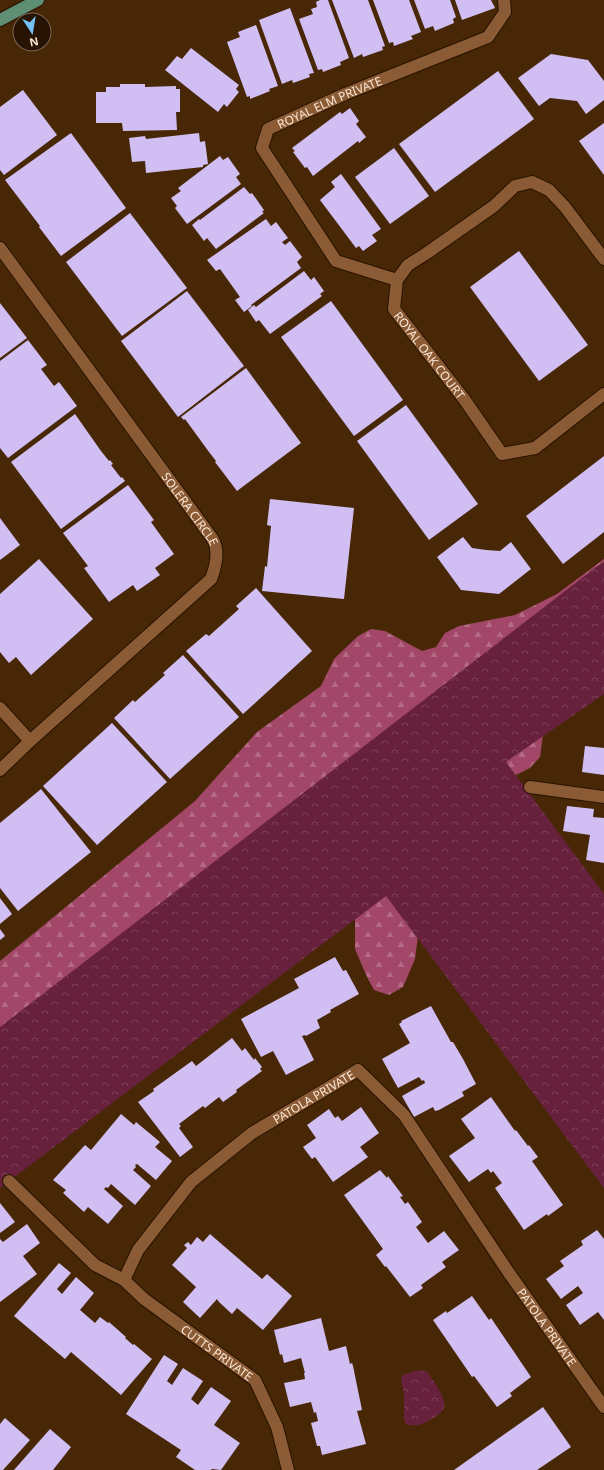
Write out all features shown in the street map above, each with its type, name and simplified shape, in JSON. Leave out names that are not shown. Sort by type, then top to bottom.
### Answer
[{"type":"main road","points":[[0,20],[38,0]]},
{"type":"street","name":"ROYAL ELM PRIVATE","points":[[396,280],[336,261],[262,148],[268,129],[345,94],[488,37],[505,12],[504,0]]},
{"type":"street","points":[[396,280],[408,265],[427,254],[494,206],[515,186],[532,182],[549,190],[565,207],[604,259]]},
{"type":"street","name":"SOLERA CIRCLE","points":[[0,248],[215,543],[217,565],[211,579],[30,741],[0,770]]},
{"type":"street","name":"ROYAL OAK COURT","points":[[396,280],[394,309],[464,399],[502,454],[535,448],[604,394]]},
{"type":"street","points":[[0,708],[30,741]]},
{"type":"street","points":[[530,787],[604,797]]},
{"type":"street","name":"PATOLA PRIVATE","points":[[124,1280],[138,1250],[191,1182],[252,1133],[358,1070],[404,1115],[509,1273],[604,1407]]},
{"type":"street","points":[[9,1181],[95,1265],[124,1280]]},
{"type":"street","name":"CUTTS PRIVATE","points":[[124,1280],[144,1299],[255,1380],[277,1428],[288,1470]]},
{"type":"green space","points":[[604,559],[604,599],[548,698],[540,757],[530,768],[490,788],[421,912],[415,959],[403,987],[389,995],[374,990],[355,949],[355,904],[0,1143],[0,961],[195,801],[257,732],[321,686],[334,659],[358,636],[371,629],[385,631],[422,651],[436,647],[445,633],[459,626],[515,615],[557,594]]},
{"type":"green space","points":[[604,561],[604,694],[506,762],[604,894],[604,1188],[386,896],[0,1188],[0,1027]]},
{"type":"green space","points":[[419,1370],[427,1372],[436,1384],[445,1404],[444,1408],[438,1415],[427,1422],[418,1425],[409,1425],[406,1424],[404,1420],[404,1394],[401,1379],[403,1375]]},
{"type":"building","points":[[320,0],[328,0],[349,58],[340,62],[341,65],[323,72],[322,69],[318,70],[299,19],[313,14],[311,9],[317,7],[316,2]]},
{"type":"building","points":[[332,0],[368,0],[385,46],[382,47],[383,50],[363,57],[362,54],[354,58]]},
{"type":"building","points":[[373,0],[409,0],[421,32],[411,36],[413,39],[394,46],[393,42],[389,43]]},
{"type":"building","points":[[414,0],[450,0],[456,17],[453,19],[454,23],[435,31],[433,26],[425,29]]},
{"type":"building","points":[[455,0],[491,0],[495,8],[462,20]]},
{"type":"building","points":[[290,8],[314,73],[309,74],[310,77],[293,83],[292,80],[282,84],[259,20]]},
{"type":"building","points":[[256,25],[278,86],[250,99],[250,96],[247,97],[227,42],[240,37],[238,32]]},
{"type":"building","points":[[191,48],[239,85],[236,89],[239,92],[227,107],[224,104],[218,112],[165,70],[177,56],[182,59]]},
{"type":"building","points":[[551,54],[588,60],[604,81],[604,100],[586,114],[577,101],[550,98],[539,106],[518,78]]},
{"type":"building","points":[[498,71],[534,119],[435,192],[399,144]]},
{"type":"building","points":[[120,84],[145,84],[145,87],[176,86],[176,89],[180,89],[180,112],[176,112],[177,130],[123,131],[122,123],[96,123],[96,92],[106,92],[106,87],[120,87]]},
{"type":"building","points":[[23,90],[57,135],[4,175],[0,170],[0,107]]},
{"type":"building","points":[[350,108],[359,121],[356,124],[366,137],[359,143],[358,141],[313,176],[293,152],[295,151],[292,148],[340,112],[342,114]]},
{"type":"building","points":[[604,123],[604,175],[579,141]]},
{"type":"building","points":[[71,133],[126,208],[61,256],[5,180]]},
{"type":"building","points":[[199,133],[200,142],[205,141],[208,164],[203,165],[203,167],[146,173],[145,161],[132,162],[129,138],[145,136],[146,139]]},
{"type":"building","points":[[394,148],[429,196],[390,224],[355,177]]},
{"type":"building","points":[[220,156],[223,160],[228,157],[240,174],[236,177],[241,184],[187,224],[175,208],[177,206],[171,198],[181,191],[178,188]]},
{"type":"building","points":[[341,174],[381,229],[372,235],[377,241],[363,251],[359,246],[356,248],[320,200],[335,187],[331,182]]},
{"type":"building","points":[[244,187],[250,194],[252,193],[264,210],[262,212],[264,213],[216,249],[207,238],[204,241],[192,225]]},
{"type":"building","points":[[130,213],[187,288],[122,336],[66,262]]},
{"type":"building","points":[[266,219],[271,226],[276,222],[288,238],[282,242],[285,245],[290,241],[302,257],[297,262],[301,268],[251,305],[252,306],[244,312],[235,300],[240,297],[220,269],[216,271],[207,260]]},
{"type":"building","points":[[519,251],[588,345],[539,381],[470,287]]},
{"type":"building","points":[[304,271],[311,280],[314,277],[324,291],[320,294],[322,296],[270,334],[259,320],[256,322],[248,310],[254,305],[256,307]]},
{"type":"building","points":[[187,291],[244,366],[178,417],[121,341]]},
{"type":"building","points":[[331,301],[403,400],[354,436],[281,337]]},
{"type":"building","points":[[0,303],[27,338],[0,358]]},
{"type":"building","points":[[28,340],[47,365],[41,369],[54,386],[59,382],[77,406],[8,458],[0,448],[0,361]]},
{"type":"building","points":[[246,368],[301,443],[237,491],[185,419],[184,420],[181,417]]},
{"type":"building","points":[[406,405],[478,504],[429,540],[357,441]]},
{"type":"building","points":[[75,414],[101,451],[113,464],[111,465],[125,481],[61,529],[11,462]]},
{"type":"building","points":[[604,456],[604,532],[563,564],[526,516]]},
{"type":"building","points":[[128,485],[154,520],[151,522],[174,554],[155,568],[160,575],[137,591],[133,585],[109,602],[84,568],[88,566],[63,533]]},
{"type":"building","points":[[270,499],[354,508],[344,599],[262,591],[265,566],[267,567],[271,526],[267,525]]},
{"type":"building","points":[[0,518],[20,545],[0,560]]},
{"type":"building","points":[[463,537],[472,548],[486,550],[500,551],[511,542],[531,569],[499,594],[461,590],[437,557]]},
{"type":"building","points":[[39,559],[93,619],[31,675],[16,657],[9,663],[0,652],[0,594]]},
{"type":"building","points":[[256,588],[312,651],[243,714],[186,651],[206,634],[209,636],[239,609],[236,606]]},
{"type":"building","points":[[183,655],[239,717],[170,779],[114,718],[133,700],[135,702],[165,675],[163,673]]},
{"type":"building","points":[[112,723],[167,782],[97,845],[43,786]]},
{"type":"building","points":[[585,746],[604,748],[604,775],[582,772]]},
{"type":"building","points":[[41,789],[91,852],[18,911],[0,888],[0,823]]},
{"type":"building","points":[[567,806],[594,809],[593,817],[604,818],[604,863],[586,860],[590,835],[563,831]]},
{"type":"building","points":[[0,898],[12,914],[0,924]]},
{"type":"building","points":[[0,929],[5,936],[0,940]]},
{"type":"building","points":[[335,957],[343,971],[346,970],[359,994],[330,1010],[331,1012],[317,1020],[320,1028],[306,1036],[302,1036],[314,1060],[286,1075],[273,1051],[261,1057],[241,1019],[299,988],[294,979]]},
{"type":"building","points":[[431,1006],[451,1042],[453,1042],[463,1059],[476,1084],[462,1092],[464,1096],[439,1110],[435,1111],[433,1107],[414,1117],[402,1096],[425,1083],[424,1080],[422,1081],[419,1077],[398,1088],[382,1059],[410,1043],[399,1024],[402,1022],[401,1021]]},
{"type":"building","points":[[232,1038],[242,1051],[245,1048],[254,1060],[255,1058],[262,1067],[260,1069],[262,1071],[236,1090],[237,1092],[223,1102],[219,1097],[205,1108],[203,1106],[179,1124],[181,1126],[179,1128],[193,1147],[180,1157],[138,1102],[154,1091],[153,1089],[192,1061],[196,1066]]},
{"type":"building","points":[[491,1097],[515,1131],[516,1130],[538,1157],[532,1161],[563,1205],[524,1230],[495,1188],[502,1183],[493,1171],[491,1173],[488,1169],[469,1182],[449,1156],[475,1138],[461,1119]]},
{"type":"building","points":[[361,1107],[379,1133],[360,1147],[368,1157],[333,1182],[315,1157],[312,1159],[303,1147],[316,1138],[307,1125],[329,1109],[335,1118],[338,1116],[342,1121]]},
{"type":"building","points":[[121,1114],[134,1125],[136,1122],[160,1142],[155,1147],[172,1161],[156,1180],[137,1164],[135,1165],[136,1167],[133,1170],[151,1186],[135,1205],[111,1184],[108,1188],[106,1187],[104,1189],[123,1206],[108,1224],[88,1207],[84,1212],[63,1193],[66,1190],[53,1180],[85,1145],[91,1150]]},
{"type":"building","points":[[380,1170],[387,1178],[388,1176],[403,1196],[400,1197],[405,1204],[408,1202],[422,1222],[416,1227],[428,1243],[444,1231],[459,1250],[442,1262],[446,1267],[421,1285],[423,1288],[410,1297],[376,1255],[383,1249],[344,1195]]},
{"type":"building","points":[[0,1203],[15,1222],[0,1233]]},
{"type":"building","points":[[27,1224],[40,1243],[23,1256],[37,1274],[0,1302],[0,1239],[3,1242]]},
{"type":"building","points":[[597,1230],[604,1239],[604,1320],[598,1312],[580,1325],[566,1305],[583,1293],[578,1286],[561,1299],[546,1279],[564,1266],[560,1261],[583,1245],[581,1241]]},
{"type":"building","points":[[210,1234],[262,1279],[267,1274],[292,1296],[263,1330],[237,1308],[232,1314],[217,1299],[200,1318],[183,1302],[196,1287],[172,1265],[187,1248],[184,1245],[188,1242],[191,1245],[197,1237],[203,1242]]},
{"type":"building","points":[[59,1263],[71,1273],[57,1289],[62,1294],[76,1277],[94,1293],[80,1310],[95,1323],[100,1317],[108,1323],[109,1322],[133,1345],[134,1344],[152,1359],[121,1395],[71,1352],[65,1359],[14,1316]]},
{"type":"building","points":[[472,1296],[489,1320],[491,1318],[531,1377],[510,1393],[512,1396],[497,1407],[474,1376],[472,1377],[433,1320],[446,1311],[447,1313]]},
{"type":"building","points":[[321,1318],[329,1351],[346,1346],[350,1364],[352,1363],[353,1366],[362,1410],[357,1411],[366,1444],[322,1455],[320,1446],[317,1446],[311,1423],[318,1421],[316,1412],[314,1413],[311,1402],[290,1407],[284,1383],[305,1379],[301,1358],[284,1363],[282,1354],[280,1355],[274,1330]]},
{"type":"building","points":[[164,1355],[178,1364],[167,1381],[172,1385],[183,1368],[203,1381],[191,1399],[198,1405],[211,1387],[231,1401],[214,1425],[240,1443],[221,1470],[195,1470],[176,1457],[181,1450],[126,1414]]},
{"type":"building","points":[[543,1407],[571,1447],[537,1470],[454,1470]]},
{"type":"building","points":[[5,1418],[30,1440],[3,1470],[0,1470],[0,1424]]},
{"type":"building","points":[[50,1429],[71,1447],[53,1470],[14,1470]]}]
